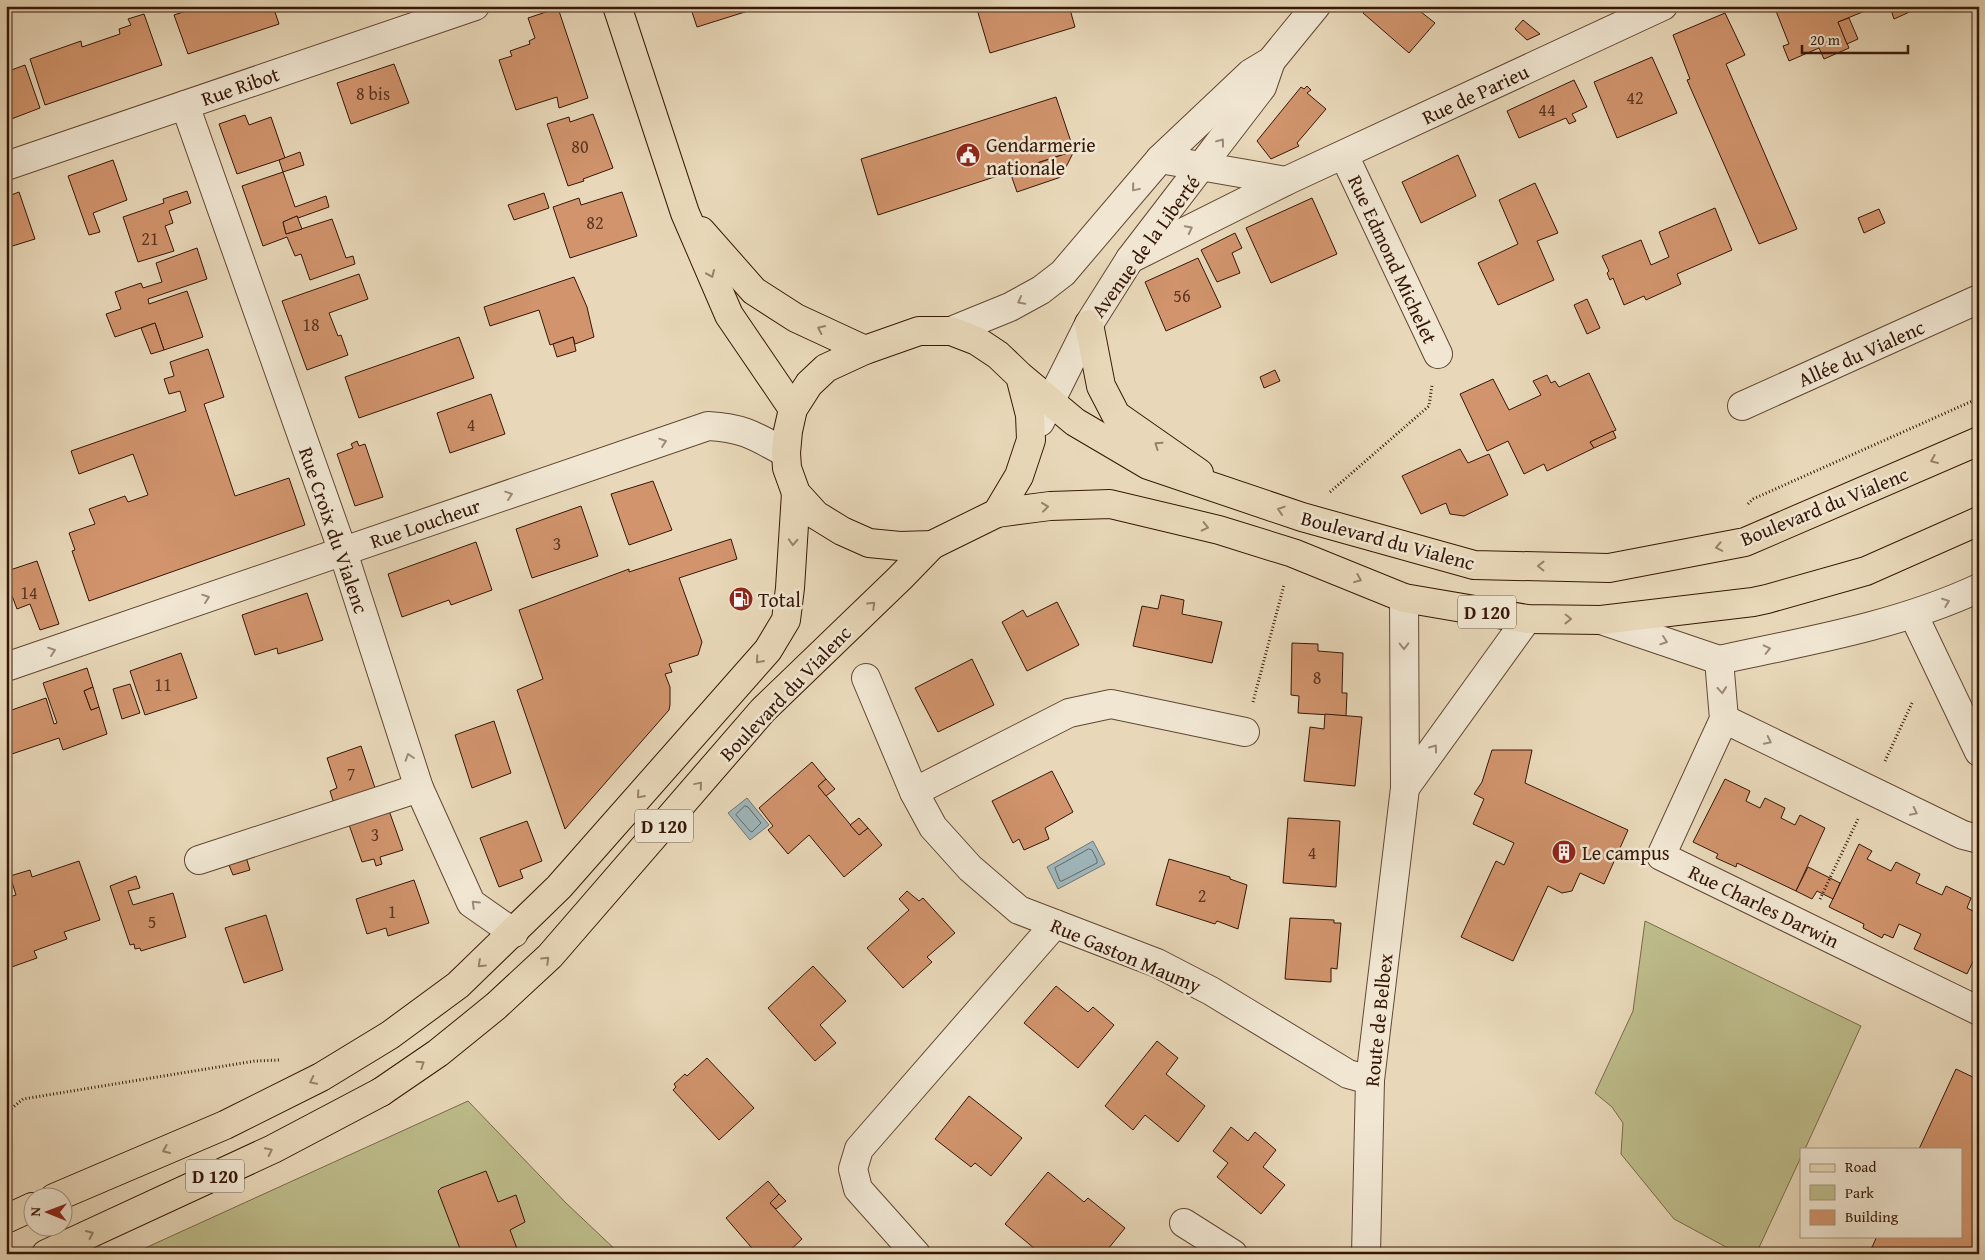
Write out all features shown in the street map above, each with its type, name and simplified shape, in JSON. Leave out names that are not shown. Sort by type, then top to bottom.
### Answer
[{"type":"main road","points":[[617,6],[685,213],[729,316],[793,409],[788,431],[787,468],[796,493],[816,515],[842,531],[869,543],[900,546],[932,544],[996,513],[1019,476],[1031,440],[1030,416],[1020,376]]},
{"type":"main road","points":[[685,213],[754,291],[796,318],[866,350]]},
{"type":"main road","points":[[1089,324],[1102,386],[1116,415],[1227,493]]},
{"type":"main road","name":"Boulevard du Vialenc","points":[[793,409],[809,384],[826,368],[866,350],[920,330],[951,331],[976,341],[998,354],[1020,376],[1076,422],[1148,465],[1302,517],[1474,565],[1609,568],[1745,542],[1979,441]]},
{"type":"main road","name":"D 120","points":[[72,1190],[225,1124],[321,1077],[390,1035],[458,985],[514,933],[559,887],[768,650],[786,620],[796,493]]},
{"type":"main road","name":"Boulevard du Vialenc","points":[[996,513],[1050,506],[1110,504],[1219,530],[1293,553],[1404,598],[1527,619],[1601,620],[1753,602],[1866,571],[1979,521]]},
{"type":"main road","name":"Boulevard du Vialenc","points":[[46,1254],[273,1149],[381,1092],[438,1053],[496,1006],[550,956],[763,710],[900,578],[932,544]]},
{"type":"main road","points":[[6,1219],[22,1212]]},
{"type":"street","name":"Rue Ribot","points":[[6,166],[474,6]]},
{"type":"street","name":"Avenue de la Liberté","points":[[951,331],[1010,307],[1041,290],[1063,273],[1160,160],[1252,73],[1271,61],[1316,6]]},
{"type":"street","name":"Rue de Parieu","points":[[1130,259],[1286,180],[1344,155],[1663,6]]},
{"type":"street","name":"Avenue de la Liberté","points":[[1031,440],[1089,324],[1130,259],[1196,164],[1262,87],[1271,61]]},
{"type":"street","name":"Rue Croix du Vialenc","points":[[185,105],[343,552],[419,788],[470,903],[514,933]]},
{"type":"street","name":"Rue Edmond Michelet","points":[[1344,155],[1438,354]]},
{"type":"street","name":"Avenue de la Liberté","points":[[1160,160],[1196,164]]},
{"type":"street","points":[[1196,164],[1286,180]]},
{"type":"street","name":"Allée du Vialenc","points":[[1742,406],[1979,299]]},
{"type":"street","name":"Rue Loucheur","points":[[6,667],[708,426],[730,427],[750,433],[786,453]]},
{"type":"street","points":[[1601,620],[1719,660],[1913,614],[1979,588]]},
{"type":"street","name":"Route de Belbex","points":[[1366,1254],[1370,1080],[1405,788],[1404,598]]},
{"type":"street","points":[[1913,614],[1979,752]]},
{"type":"street","name":"Route de Belbex","points":[[1405,788],[1527,619]]},
{"type":"street","name":"Rue Charles Darwin","points":[[1719,660],[1724,719],[1662,856],[1979,1011]]},
{"type":"street","name":"Rue Gaston Maumy","points":[[866,678],[914,792],[933,827],[970,868],[1018,910],[1157,964],[1211,991],[1348,1074],[1370,1080]]},
{"type":"street","points":[[914,792],[1069,713],[1111,704],[1245,732]]},
{"type":"street","points":[[1724,719],[1963,835],[1979,839]]},
{"type":"street","points":[[199,860],[419,788]]},
{"type":"street","points":[[916,1254],[858,1189],[853,1170],[859,1149],[1056,924]]},
{"type":"street","points":[[1184,1223],[1233,1254]]},
{"type":"path","name":"Rue Edmond Michelet","points":[[1302,517],[1429,406],[1438,354]]},
{"type":"path","points":[[1747,506],[1753,499],[1979,398]]},
{"type":"path","points":[[1245,732],[1293,553]]},
{"type":"path","points":[[1889,752],[1913,701]]},
{"type":"path","points":[[1807,927],[1856,824]]},
{"type":"path","points":[[6,1113],[23,1099],[255,1061],[282,1060]]},
{"type":"green space","points":[[1645,921],[1861,1026],[1805,1148],[1800,1148],[1800,1159],[1756,1254],[1739,1254],[1674,1219],[1621,1154],[1623,1123],[1612,1107],[1595,1093],[1633,1011]]},
{"type":"green space","points":[[468,1101],[566,1203],[620,1254],[132,1254]]},
{"type":"water","points":[[747,798],[769,825],[750,840],[728,813]]},
{"type":"water","points":[[1093,841],[1105,864],[1058,889],[1047,867]]},
{"type":"building","points":[[201,6],[273,6],[279,24],[188,54],[174,15]]},
{"type":"building","points":[[690,6],[764,6],[697,27]]},
{"type":"building","points":[[976,6],[1069,6],[1075,27],[990,53]]},
{"type":"building","points":[[1369,6],[1426,6],[1421,12],[1435,23],[1409,53],[1363,13]]},
{"type":"building","points":[[1774,6],[1877,6],[1838,22],[1849,48],[1824,59],[1819,48],[1789,61],[1783,46],[1789,44]]},
{"type":"building","points":[[1895,6],[1923,6],[1894,19],[1892,13],[1897,10]]},
{"type":"building","points":[[558,8],[588,98],[559,108],[557,97],[516,110],[499,60],[512,56],[510,51],[530,44],[529,41],[535,38],[528,18]]},
{"type":"building","points":[[1725,13],[1745,55],[1726,64],[1797,229],[1759,244],[1687,80],[1690,79],[1673,35]]},
{"type":"building","points":[[144,14],[162,65],[45,105],[30,59],[81,41],[82,47],[120,34],[119,29],[131,25],[128,19]]},
{"type":"building","points":[[1849,18],[1858,39],[1847,44],[1838,22]]},
{"type":"building","points":[[1523,20],[1540,34],[1527,40],[1515,29]]},
{"type":"building","points":[[1652,57],[1677,113],[1617,138],[1594,82]]},
{"type":"building","points":[[394,64],[409,103],[351,124],[337,83]]},
{"type":"building","points":[[25,65],[40,108],[6,121],[6,72]]},
{"type":"building","points":[[1574,80],[1587,107],[1572,114],[1576,121],[1569,124],[1566,118],[1519,138],[1507,111]]},
{"type":"building","points":[[1307,86],[1311,90],[1307,93],[1326,109],[1297,143],[1299,146],[1271,159],[1257,141],[1301,87],[1304,89]]},
{"type":"building","name":"Gendarmerie nationale","points":[[1056,97],[1074,151],[878,215],[861,159]]},
{"type":"building","points":[[593,114],[613,168],[568,186],[547,124],[569,117],[570,122]]},
{"type":"building","points":[[245,115],[249,125],[271,117],[285,158],[237,174],[219,124]]},
{"type":"building","points":[[1074,151],[1061,177],[1017,192],[1010,172]]},
{"type":"building","points":[[300,152],[304,165],[283,172],[279,160]]},
{"type":"building","points":[[1458,155],[1476,196],[1421,223],[1402,182]]},
{"type":"building","points":[[113,160],[127,200],[93,213],[100,232],[89,235],[68,176]]},
{"type":"building","points":[[283,172],[295,207],[326,196],[329,207],[283,222],[286,234],[332,219],[346,258],[353,256],[355,264],[310,280],[301,254],[295,256],[287,237],[263,246],[242,186]]},
{"type":"building","points":[[1535,183],[1558,233],[1537,241],[1554,280],[1498,305],[1478,263],[1518,244],[1499,200]]},
{"type":"building","points":[[187,191],[191,203],[169,211],[173,223],[165,226],[174,251],[138,262],[123,217],[164,203],[163,199]]},
{"type":"building","points":[[19,192],[35,239],[6,248],[6,197]]},
{"type":"building","points":[[622,192],[637,236],[570,258],[553,207],[579,198],[581,205]]},
{"type":"building","points":[[544,193],[549,208],[514,220],[508,205]]},
{"type":"building","points":[[1312,198],[1337,254],[1271,283],[1246,228]]},
{"type":"building","points":[[1715,208],[1732,250],[1677,274],[1681,284],[1646,300],[1644,296],[1624,305],[1613,278],[1610,280],[1607,273],[1609,271],[1602,256],[1641,240],[1651,265],[1669,257],[1659,232]]},
{"type":"building","points":[[1879,209],[1885,223],[1864,233],[1858,218]]},
{"type":"building","points":[[297,216],[302,229],[286,234],[283,222]]},
{"type":"building","points":[[1235,233],[1242,248],[1232,253],[1240,273],[1217,282],[1201,250]]},
{"type":"building","points":[[197,248],[207,279],[148,299],[149,304],[187,291],[203,337],[164,350],[155,323],[115,337],[106,314],[121,309],[115,292],[141,283],[143,288],[162,282],[156,263]]},
{"type":"building","points":[[1198,258],[1221,307],[1166,331],[1145,282]]},
{"type":"building","points":[[359,274],[368,299],[329,313],[338,336],[341,335],[348,355],[307,370],[282,301]]},
{"type":"building","points":[[574,277],[587,307],[594,337],[575,344],[573,337],[550,345],[539,310],[490,326],[484,307]]},
{"type":"building","points":[[1587,299],[1600,328],[1587,334],[1574,305]]},
{"type":"building","points":[[155,323],[164,350],[151,354],[141,328]]},
{"type":"building","points":[[459,337],[474,378],[359,418],[345,377]]},
{"type":"building","points":[[573,337],[576,351],[557,357],[553,344]]},
{"type":"building","points":[[208,349],[224,397],[204,404],[235,496],[289,478],[305,525],[89,601],[72,551],[75,550],[69,533],[95,524],[89,509],[125,496],[128,502],[148,495],[133,454],[79,474],[71,451],[186,411],[180,391],[169,394],[164,379],[174,376],[170,362]]},
{"type":"building","points":[[1275,370],[1280,381],[1264,388],[1260,377]]},
{"type":"building","points":[[1589,373],[1616,430],[1590,442],[1594,448],[1547,471],[1544,464],[1524,474],[1508,441],[1487,451],[1460,394],[1493,379],[1509,410],[1541,395],[1533,381],[1547,375],[1551,383],[1555,381],[1559,387]]},
{"type":"building","points":[[491,394],[505,434],[450,453],[437,413]]},
{"type":"building","points":[[1613,431],[1616,438],[1594,448],[1590,442]]},
{"type":"building","points":[[357,441],[359,446],[365,444],[383,497],[355,506],[337,454],[353,448],[351,444]]},
{"type":"building","points":[[1460,449],[1468,463],[1489,454],[1508,495],[1464,516],[1450,514],[1446,503],[1421,514],[1402,476]]},
{"type":"building","points":[[653,481],[672,530],[629,545],[611,494]]},
{"type":"building","points":[[581,506],[598,556],[532,578],[516,529]]},
{"type":"building","points":[[731,539],[737,559],[679,578],[702,642],[698,655],[669,664],[672,672],[665,674],[670,687],[669,710],[565,829],[517,690],[543,679],[519,610],[629,569],[629,572]]},
{"type":"building","points":[[476,542],[492,590],[451,605],[449,600],[402,617],[388,574]]},
{"type":"building","points":[[6,558],[10,570],[37,561],[59,624],[40,630],[30,604],[17,609],[6,580]]},
{"type":"building","points":[[307,593],[323,640],[278,654],[277,648],[255,655],[242,615]]},
{"type":"building","points":[[1161,595],[1184,600],[1182,614],[1222,622],[1212,663],[1133,646],[1142,606],[1158,609]]},
{"type":"building","points":[[1057,602],[1079,645],[1027,671],[1002,622],[1023,610],[1027,617]]},
{"type":"building","points":[[1292,643],[1318,644],[1318,651],[1343,653],[1342,693],[1347,693],[1346,716],[1298,713],[1299,696],[1291,695]]},
{"type":"building","points":[[181,653],[197,698],[145,715],[130,671]]},
{"type":"building","points":[[972,659],[994,705],[938,732],[915,688]]},
{"type":"building","points":[[87,668],[93,687],[84,691],[91,710],[99,707],[107,734],[63,750],[59,738],[6,756],[6,712],[46,698],[54,724],[57,723],[43,683]]},
{"type":"building","points":[[130,684],[140,713],[122,719],[113,689]]},
{"type":"building","points":[[93,687],[99,707],[91,710],[84,691]]},
{"type":"building","points":[[1325,714],[1362,717],[1355,786],[1304,781],[1310,727],[1324,729]]},
{"type":"building","points":[[494,721],[511,773],[472,788],[455,735]]},
{"type":"building","points":[[361,746],[377,794],[335,807],[330,791],[337,788],[327,758]]},
{"type":"building","name":"Le campus","points":[[1492,750],[1532,750],[1525,783],[1628,830],[1604,884],[1580,873],[1572,891],[1562,893],[1548,886],[1513,961],[1461,937],[1496,861],[1504,865],[1514,843],[1473,824],[1484,799],[1474,794],[1482,782]]},
{"type":"building","points":[[812,762],[826,779],[818,786],[859,835],[868,828],[882,845],[844,877],[809,835],[788,854],[768,830],[773,826],[759,808]]},
{"type":"building","points":[[1052,771],[1073,812],[1045,828],[1049,839],[1024,850],[1019,839],[1013,843],[992,801]]},
{"type":"building","points":[[826,779],[835,789],[826,796],[818,786]]},
{"type":"building","points":[[1725,779],[1750,791],[1746,801],[1760,808],[1765,798],[1785,808],[1781,818],[1795,825],[1800,815],[1825,828],[1796,891],[1737,863],[1736,867],[1716,858],[1718,854],[1693,842]]},
{"type":"building","points":[[387,805],[403,850],[380,857],[382,864],[376,866],[374,859],[362,862],[347,819]]},
{"type":"building","points":[[859,818],[868,828],[859,835],[850,825]]},
{"type":"building","points":[[1288,818],[1340,821],[1336,887],[1283,883]]},
{"type":"building","points":[[527,821],[542,861],[520,870],[523,878],[499,887],[480,838]]},
{"type":"building","points":[[1859,844],[1872,851],[1867,859],[1891,871],[1896,862],[1920,874],[1916,883],[1942,895],[1946,886],[1971,898],[1967,908],[1973,911],[1979,902],[1979,949],[1967,974],[1914,949],[1921,934],[1899,924],[1893,938],[1884,934],[1882,938],[1863,928],[1864,924],[1829,907]]},
{"type":"building","points":[[245,854],[250,870],[233,875],[227,860]]},
{"type":"building","points":[[1169,859],[1230,877],[1230,879],[1247,885],[1238,929],[1217,921],[1215,924],[1156,905]]},
{"type":"building","points":[[79,861],[100,920],[64,932],[67,939],[34,951],[37,958],[6,969],[6,898],[16,895],[10,876],[30,870],[32,877]]},
{"type":"building","points":[[1808,867],[1840,883],[1833,899],[1817,891],[1812,899],[1796,891]]},
{"type":"building","points":[[136,876],[140,888],[128,891],[133,905],[173,893],[186,937],[141,951],[140,948],[135,949],[134,944],[130,945],[110,886]]},
{"type":"building","points":[[414,880],[429,923],[388,936],[386,928],[367,934],[356,899]]},
{"type":"building","points":[[907,891],[919,901],[923,898],[955,933],[927,957],[932,962],[903,988],[867,948],[909,910],[899,899]]},
{"type":"building","points":[[266,915],[283,970],[244,983],[225,928]]},
{"type":"building","points":[[1290,918],[1334,920],[1334,923],[1341,923],[1337,969],[1331,968],[1331,982],[1285,979]]},
{"type":"building","points":[[813,966],[846,1001],[820,1025],[836,1043],[815,1061],[768,1008]]},
{"type":"building","points":[[1056,986],[1088,1012],[1093,1007],[1114,1025],[1078,1068],[1024,1023]]},
{"type":"building","points":[[1157,1041],[1178,1058],[1166,1074],[1205,1106],[1178,1142],[1145,1115],[1133,1130],[1105,1106]]},
{"type":"building","points":[[707,1058],[754,1108],[719,1140],[673,1090],[676,1087],[674,1084],[685,1074],[687,1076]]},
{"type":"building","points":[[1956,1069],[1979,1080],[1979,1254],[1869,1254],[1876,1238],[1962,1238],[1962,1148],[1919,1148]]},
{"type":"building","points":[[969,1096],[1022,1138],[991,1176],[975,1163],[971,1167],[935,1139]]},
{"type":"building","points":[[1231,1127],[1248,1141],[1255,1132],[1276,1150],[1263,1167],[1285,1185],[1261,1214],[1217,1177],[1228,1163],[1213,1151]]},
{"type":"building","points":[[486,1171],[498,1202],[516,1195],[525,1222],[510,1230],[519,1254],[462,1254],[438,1191],[441,1188]]},
{"type":"building","points":[[1048,1172],[1084,1202],[1088,1198],[1125,1228],[1104,1254],[1041,1254],[1005,1224]]},
{"type":"building","points":[[768,1181],[779,1194],[770,1203],[802,1239],[786,1254],[757,1254],[726,1218]]},
{"type":"building","points":[[779,1194],[786,1201],[776,1209],[770,1203]]},
{"type":"place","name":"Gendarmerie nationale","points":[[968,155]]},
{"type":"place","name":"Total","points":[[741,599]]},
{"type":"place","name":"Le campus","points":[[1564,852]]}]
